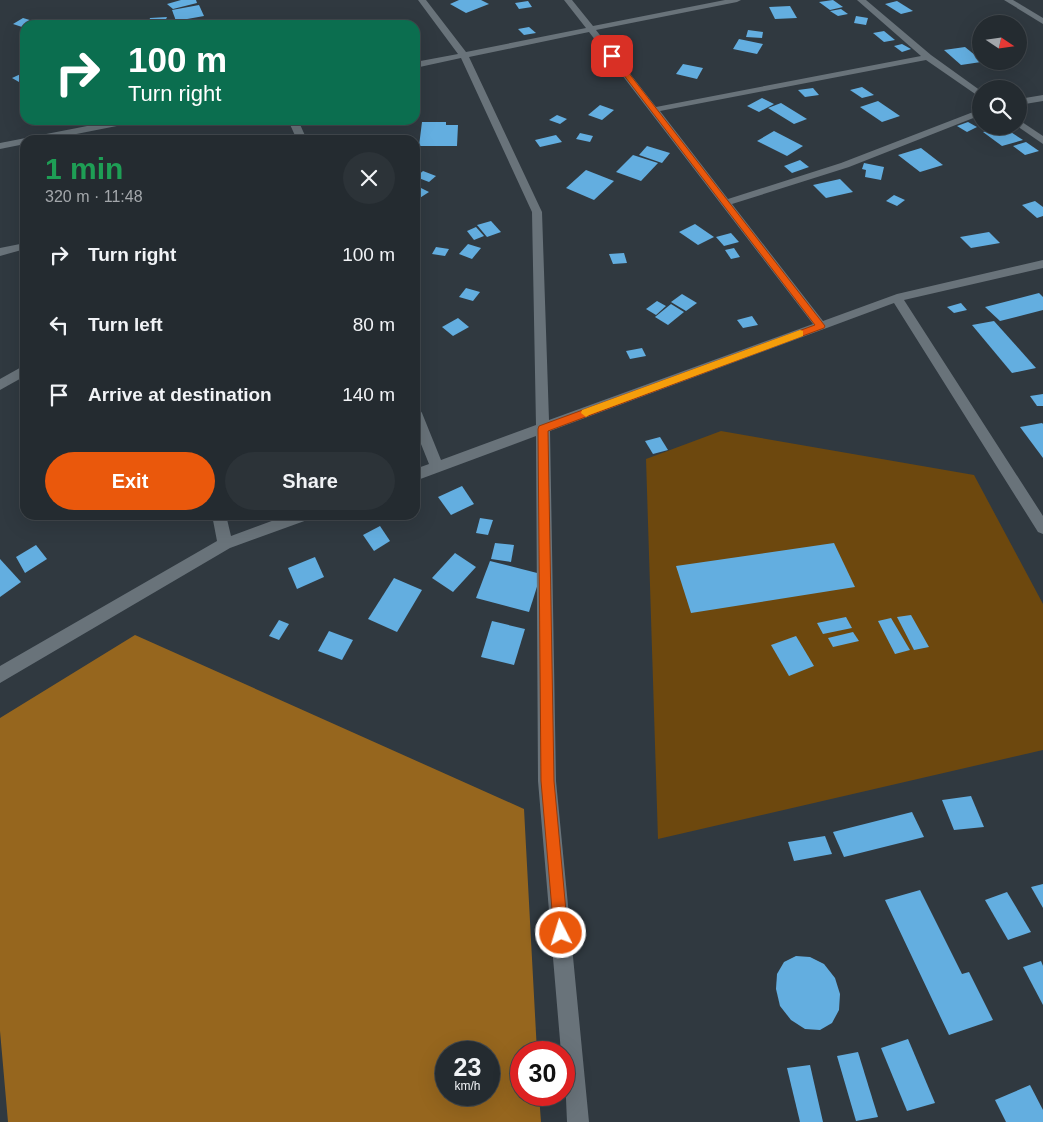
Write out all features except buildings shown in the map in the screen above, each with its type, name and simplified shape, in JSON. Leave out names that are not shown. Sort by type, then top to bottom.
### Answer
[{"type":"street","points":[[422,0],[464,55],[537,212],[543,429],[547,781],[578,1122]]},
{"type":"street","points":[[568,0],[821,326]]},
{"type":"street","points":[[420,63],[737,0]]},
{"type":"street","points":[[861,0],[928,57],[972,88]]},
{"type":"street","points":[[1008,0],[1043,22]]},
{"type":"street","points":[[654,110],[928,57]]},
{"type":"street","points":[[1027,101],[1043,98]]},
{"type":"street","points":[[726,203],[845,165],[972,116]]},
{"type":"street","points":[[56,135],[107,125]]},
{"type":"street","points":[[1027,129],[1043,142]]},
{"type":"street","points":[[0,146],[20,142]]},
{"type":"street","points":[[0,252],[20,247]]},
{"type":"street","points":[[420,473],[897,298],[1043,264]]},
{"type":"street","points":[[897,298],[1043,528]]},
{"type":"street","points":[[0,385],[20,373]]},
{"type":"street","points":[[420,426],[437,467]]},
{"type":"street","points":[[220,520],[226,544]]},
{"type":"street","points":[[0,675],[226,544],[291,520]]},
{"type":"shaded area","points":[[721,431],[974,475],[1043,604],[1043,750],[658,839],[646,459]]},
{"type":"shaded area","points":[[135,635],[524,809],[536,1041],[510,1041],[510,1106],[540,1106],[541,1122],[8,1122],[0,1031],[0,718]]},
{"type":"slow traffic","points":[[586,413],[800,334]]},
{"type":"route","points":[[561,933],[547,781],[543,429],[821,326],[612,56]]}]
